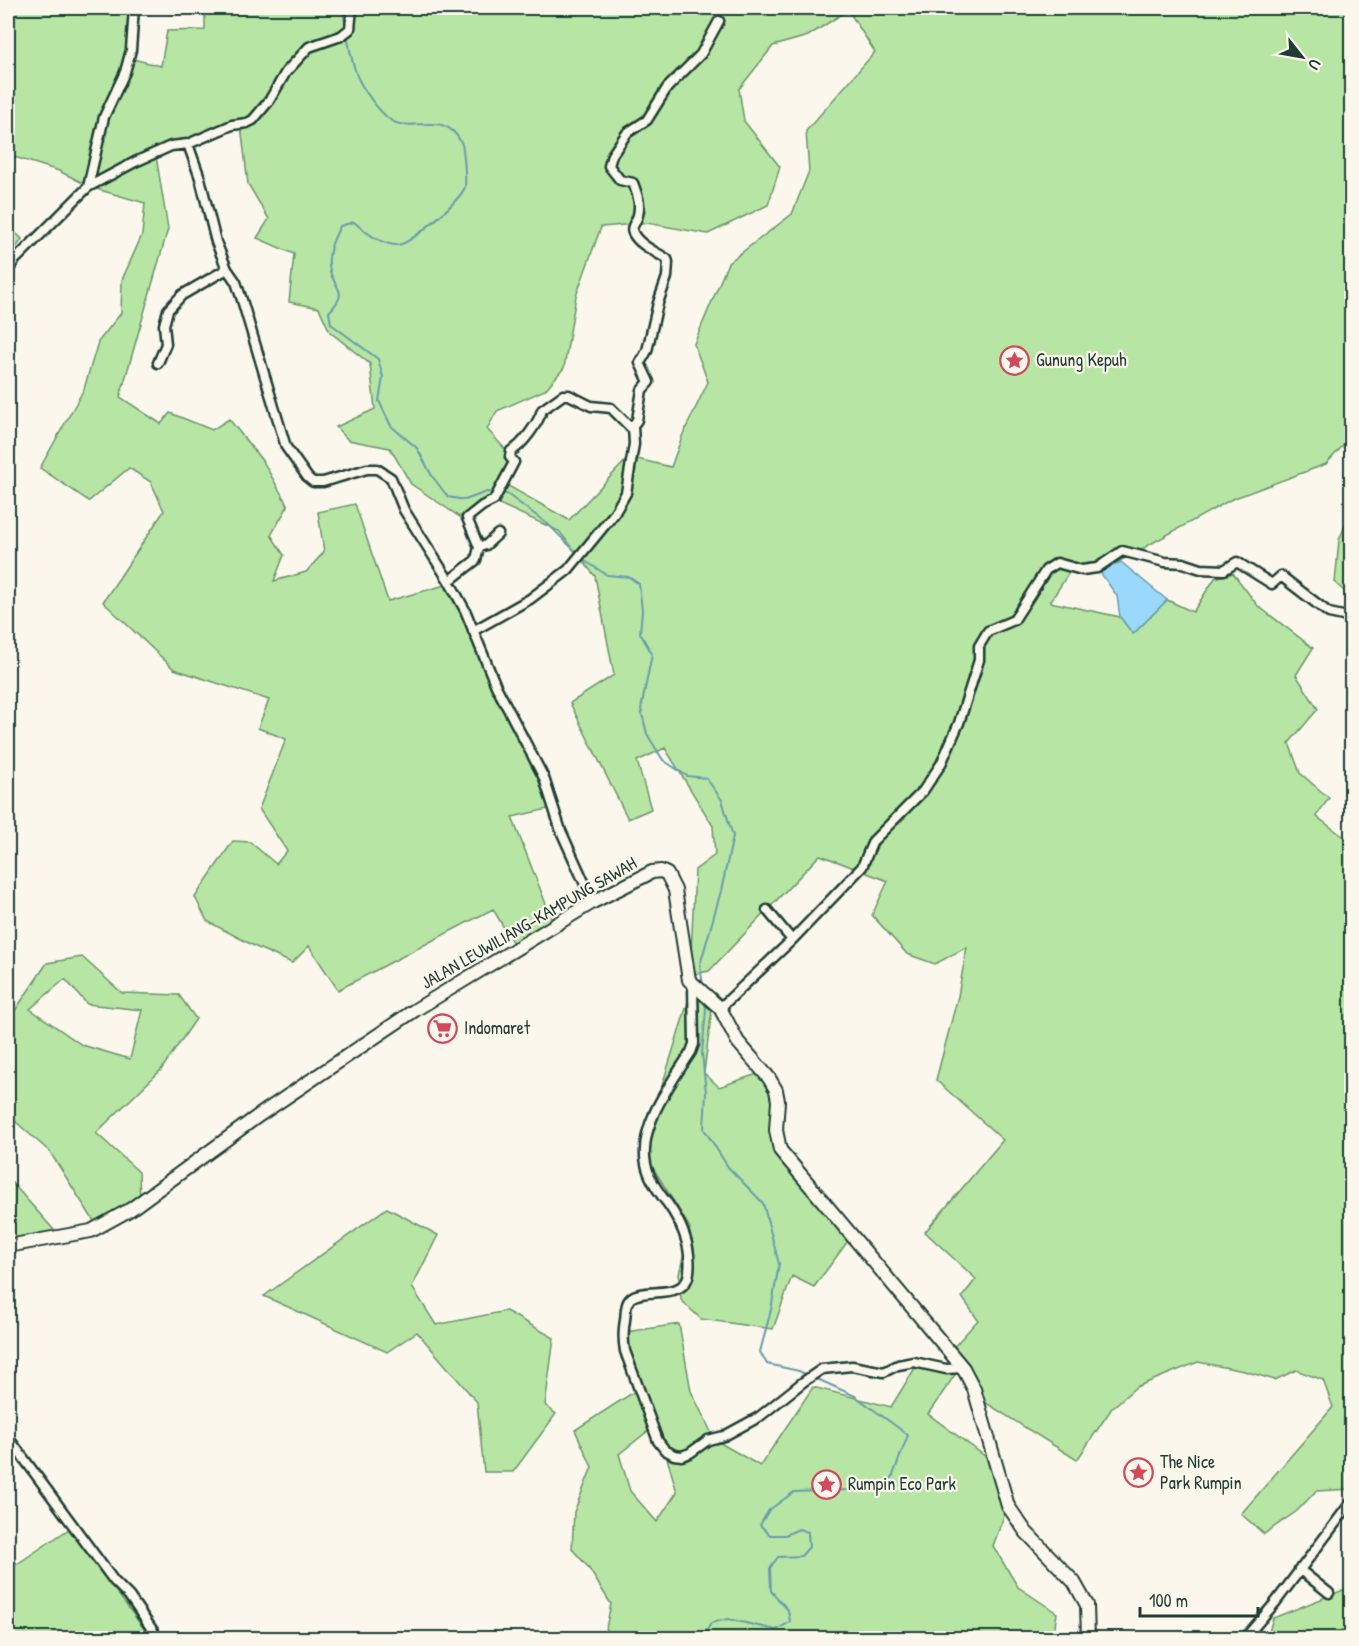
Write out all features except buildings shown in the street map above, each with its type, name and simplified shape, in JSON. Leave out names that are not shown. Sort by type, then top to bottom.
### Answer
[{"type":"main road","name":"JALAN LEUWILIANG–KAMPUNG SAWAH","points":[[8,1246],[92,1231],[131,1209],[258,1116],[415,1010],[593,902],[652,872],[661,871],[667,874],[675,890],[686,974],[695,987]]},
{"type":"main road","points":[[695,987],[715,1004],[738,1042],[769,1078],[776,1090],[778,1101],[776,1130],[780,1150],[963,1368],[974,1389],[1008,1506],[1026,1532],[1074,1582],[1087,1605],[1088,1638]]},
{"type":"street","points":[[88,187],[104,117],[125,72],[131,50],[134,8]]},
{"type":"street","points":[[8,271],[11,260],[88,187],[171,146],[188,144],[232,125],[254,120],[269,101],[286,72],[309,46],[341,36],[350,29],[352,8]]},
{"type":"street","points":[[473,631],[545,589],[568,570],[614,514],[626,494],[634,444],[633,426],[642,390],[649,382],[640,363],[647,351],[658,303],[667,277],[668,262],[633,233],[632,229],[639,214],[639,198],[633,183],[620,180],[609,166],[612,155],[627,133],[647,120],[667,88],[701,54],[719,21]]},
{"type":"street","points":[[188,144],[200,178],[216,242],[227,269],[236,282],[286,447],[299,468],[308,478],[318,483],[368,469],[377,469],[387,474],[394,484],[404,510],[449,581],[496,686],[544,778],[561,831],[593,902]]},
{"type":"street","points":[[158,363],[166,344],[164,325],[168,310],[182,295],[227,269]]},
{"type":"street","points":[[449,581],[476,560],[479,547],[467,518],[494,500],[501,491],[514,462],[510,457],[511,451],[517,449],[524,441],[542,410],[563,395],[574,396],[591,406],[610,408],[628,426],[633,426]]},
{"type":"street","points":[[479,547],[486,545],[498,534]]},
{"type":"street","points":[[715,1004],[792,940],[862,867],[873,841],[923,791],[941,764],[959,723],[979,660],[979,646],[988,631],[1014,620],[1046,570],[1057,563],[1082,570],[1097,568],[1122,551],[1165,562],[1183,563],[1201,569],[1224,570],[1237,562],[1272,584],[1281,576],[1329,613],[1352,618]]},
{"type":"street","points":[[766,910],[792,940]]},
{"type":"street","points":[[695,987],[691,1052],[657,1107],[645,1145],[651,1178],[684,1229],[689,1271],[687,1278],[673,1290],[641,1294],[629,1299],[622,1339],[658,1441],[665,1450],[674,1455],[682,1456],[690,1453],[708,1440],[724,1436],[759,1418],[815,1372],[822,1369],[852,1366],[884,1372],[898,1365],[914,1362],[946,1369],[963,1368]]},
{"type":"street","points":[[8,1437],[114,1581],[129,1596],[158,1638]]},
{"type":"street","points":[[1245,1638],[1275,1603],[1352,1501]]},
{"type":"street","points":[[1299,1569],[1329,1593]]},
{"type":"green space","points":[[8,8],[131,8],[133,59],[161,66],[167,31],[205,30],[205,8],[1351,8],[1351,437],[1326,464],[1232,499],[1100,572],[1072,568],[1050,602],[1120,617],[1133,634],[1167,600],[1193,612],[1215,578],[1233,573],[1258,606],[1313,648],[1296,675],[1318,709],[1289,743],[1300,773],[1329,798],[1316,816],[1352,843],[1351,1489],[1316,1491],[1297,1511],[1264,1534],[1241,1514],[1333,1407],[1323,1380],[1296,1370],[1275,1380],[1198,1362],[1136,1387],[1112,1408],[1077,1460],[983,1401],[961,1366],[928,1414],[997,1465],[1007,1508],[993,1546],[1018,1587],[1057,1613],[1053,1638],[604,1638],[611,1604],[588,1567],[572,1549],[574,1512],[592,1467],[575,1430],[637,1390],[621,1358],[626,1332],[679,1324],[691,1391],[715,1440],[760,1466],[813,1387],[891,1407],[918,1363],[960,1365],[951,1350],[978,1320],[962,1297],[976,1279],[925,1232],[1003,1140],[936,1080],[958,996],[967,947],[935,964],[907,954],[872,915],[888,881],[820,855],[709,971],[690,975],[695,870],[715,855],[713,826],[665,748],[637,761],[651,809],[628,819],[570,703],[614,675],[595,576],[559,531],[488,499],[460,517],[411,484],[390,448],[348,440],[336,427],[375,409],[370,364],[330,332],[319,308],[289,302],[294,254],[257,238],[269,219],[248,184],[241,125],[156,156],[168,229],[120,397],[161,424],[170,413],[212,430],[229,419],[264,463],[288,506],[271,535],[284,555],[274,581],[306,572],[324,552],[318,512],[355,504],[388,601],[449,584],[498,703],[537,766],[548,809],[512,817],[553,922],[515,947],[493,909],[338,990],[309,946],[292,963],[207,921],[195,897],[233,841],[250,842],[276,864],[287,851],[259,809],[286,739],[258,728],[269,700],[174,669],[103,602],[164,511],[151,482],[129,468],[89,501],[40,468],[84,389],[98,342],[121,313],[122,280],[142,235],[145,203],[93,188],[59,171],[8,155]],"holes":[[[848,10],[875,52],[806,131],[809,171],[792,214],[728,263],[694,344],[708,382],[683,434],[671,467],[629,457],[569,520],[501,482],[513,458],[487,429],[497,411],[545,390],[564,368],[576,296],[601,227],[647,223],[708,234],[768,205],[780,167],[744,121],[739,89],[773,46],[808,36]],[[657,1424],[677,1492],[657,1522],[630,1491],[619,1454]]]},
{"type":"green space","points":[[8,225],[22,239],[8,259]]},
{"type":"green space","points":[[1351,512],[1352,597],[1335,583],[1339,540]]},
{"type":"green space","points":[[82,957],[122,993],[179,995],[196,1019],[161,1070],[96,1133],[139,1172],[140,1204],[99,1229],[50,1152],[8,1115],[8,1017],[10,1018],[47,963]],"holes":[[[65,979],[87,1004],[142,1010],[130,1059],[82,1045],[30,1009]]]},
{"type":"green space","points":[[691,992],[713,1000],[704,1073],[719,1087],[772,1069],[781,1101],[776,1147],[851,1237],[814,1287],[792,1276],[773,1329],[701,1319],[681,1300],[679,1274],[690,1228],[647,1158],[654,1112]]},
{"type":"green space","points":[[8,1178],[14,1185],[62,1239],[8,1248]]},
{"type":"green space","points":[[387,1208],[438,1235],[412,1287],[436,1325],[506,1311],[554,1338],[545,1405],[556,1414],[513,1472],[484,1472],[477,1402],[417,1332],[387,1352],[264,1296]]},
{"type":"green space","points":[[69,1529],[151,1638],[8,1638],[8,1553],[17,1564]]},
{"type":"green space","points":[[1351,1587],[1351,1638],[1267,1638],[1273,1618]]},
{"type":"water","points":[[1121,562],[1167,600],[1133,634],[1120,617],[1117,596],[1100,572]]},
{"type":"waterway","points":[[346,8],[344,17],[346,28]]},
{"type":"waterway","points":[[347,34],[357,77],[373,102],[387,117],[400,124],[441,125],[455,133],[462,145],[465,187],[455,202],[423,230],[413,238],[397,245],[379,240],[354,222],[340,226],[329,259],[330,271],[340,295],[329,312],[331,324],[378,359],[383,377],[379,401],[391,426],[417,448],[432,476],[448,497],[465,500],[487,492],[496,493]]},
{"type":"waterway","points":[[502,494],[507,494],[549,525],[585,561],[607,575],[629,577],[639,584],[642,610],[640,633],[652,654],[641,709],[647,734],[663,760],[687,776],[706,778],[722,800],[733,836],[721,891],[700,965],[703,986]]},
{"type":"waterway","points":[[705,1001],[702,1053],[706,1093],[704,1129],[728,1167],[763,1203],[779,1264],[771,1310],[760,1352],[767,1364],[799,1371],[809,1376]]},
{"type":"waterway","points":[[703,1638],[711,1623],[728,1619],[776,1630],[790,1622],[788,1610],[771,1591],[770,1568],[778,1557],[801,1556],[809,1547],[808,1532],[799,1529],[785,1535],[770,1535],[760,1525],[769,1510],[794,1492],[876,1489],[892,1478],[908,1435],[855,1396],[815,1378]]},
{"type":"place","name":"Gunung Kepuh","points":[[1015,360]]},
{"type":"place","name":"Indomaret","points":[[443,1028]]},
{"type":"place","name":"The Nice Park Rumpin","points":[[1139,1472]]},
{"type":"place","name":"Rumpin Eco Park","points":[[827,1484]]}]
